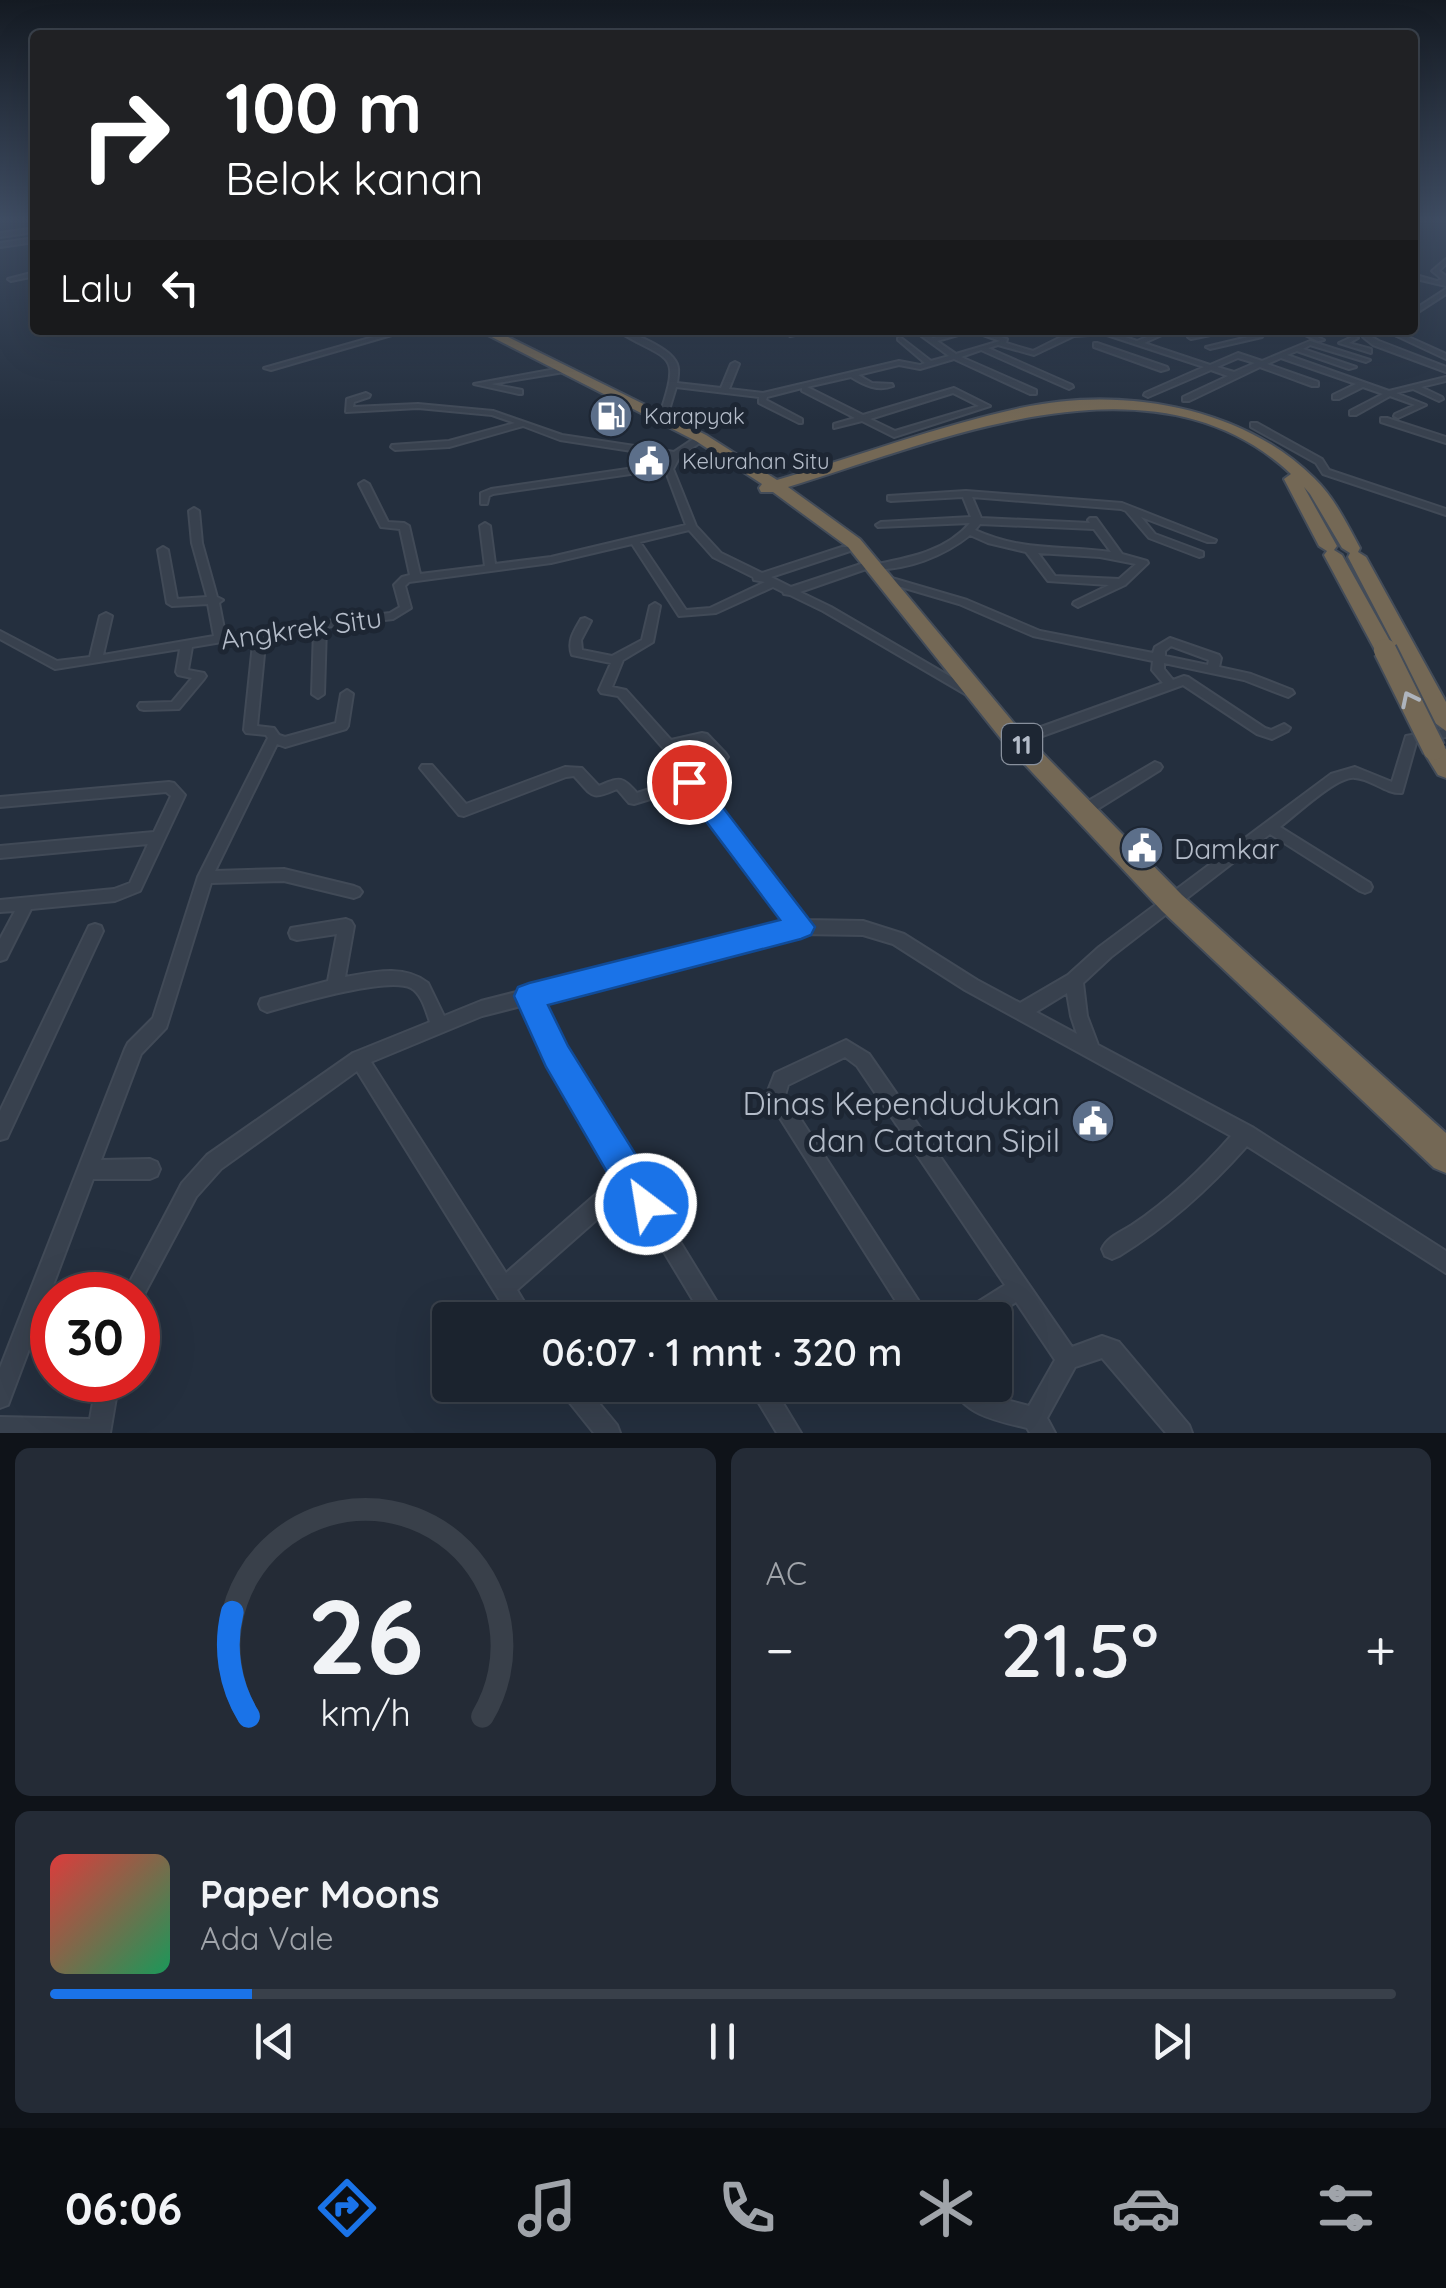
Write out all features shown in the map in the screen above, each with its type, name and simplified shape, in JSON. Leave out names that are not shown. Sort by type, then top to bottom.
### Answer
[{"type":"highway","name":"11","points":[[494,335],[668,423],[804,505],[854,543],[981,699],[1083,811],[1172,902],[1446,1156]]},
{"type":"highway","points":[[773,488],[1022,412],[1090,404],[1145,407],[1243,435],[1290,463],[1333,513],[1342,551],[1385,650],[1442,750]]},
{"type":"highway","points":[[773,488],[1062,411],[1145,412],[1216,430],[1258,450],[1292,478],[1410,653],[1446,723]]},
{"type":"highway","name":"11","points":[[697,440],[748,466],[874,570]]},
{"type":"highway","points":[[748,466],[784,476],[806,475]]},
{"type":"highway","points":[[804,505],[804,491],[812,483],[852,467]]},
{"type":"street","points":[[1418,309],[1442,288]]},
{"type":"street","points":[[268,368],[388,335]]},
{"type":"street","points":[[630,335],[652,343],[674,362],[676,386],[668,423]]},
{"type":"street","points":[[926,335],[954,356],[1033,392]]},
{"type":"street","points":[[935,340],[954,335]]},
{"type":"street","points":[[676,386],[763,395],[806,389],[902,363],[918,368],[1005,340],[988,335]]},
{"type":"street","points":[[998,343],[1034,353],[1071,335]]},
{"type":"street","points":[[1117,335],[1234,376]]},
{"type":"street","points":[[1135,344],[1158,335]]},
{"type":"street","points":[[1160,352],[1209,335]]},
{"type":"street","points":[[1098,345],[1159,370],[1212,348],[1259,337],[1255,335]]},
{"type":"street","points":[[1308,335],[1320,340]]},
{"type":"street","points":[[1336,341],[1352,335]]},
{"type":"street","points":[[1353,335],[1343,343],[1367,356]]},
{"type":"street","points":[[1368,335],[1370,340],[1446,370]]},
{"type":"street","points":[[1395,335],[1446,357]]},
{"type":"street","points":[[900,339],[930,364]]},
{"type":"street","points":[[1186,399],[1310,344],[1355,357],[1367,356],[1377,347]]},
{"type":"street","points":[[1393,350],[1410,344]]},
{"type":"street","points":[[982,348],[1069,386]]},
{"type":"street","points":[[1297,350],[1352,367]]},
{"type":"street","points":[[1148,394],[1238,355],[1314,384]]},
{"type":"street","points":[[1283,356],[1422,405],[1398,416]]},
{"type":"street","points":[[724,391],[736,364]]},
{"type":"street","points":[[1270,383],[1309,364]]},
{"type":"street","points":[[519,392],[478,384],[561,370]]},
{"type":"street","points":[[1294,393],[1337,374]]},
{"type":"street","points":[[854,376],[870,385],[889,386]]},
{"type":"street","points":[[1353,413],[1392,392],[1446,380]]},
{"type":"street","points":[[1434,382],[1446,388]]},
{"type":"street","points":[[1336,397],[1364,383]]},
{"type":"street","points":[[1414,387],[1440,398]]},
{"type":"street","points":[[806,389],[861,417],[900,434],[986,404],[955,390],[861,417],[836,426]]},
{"type":"street","points":[[415,392],[418,406]]},
{"type":"street","points":[[366,394],[350,401],[349,410],[418,406],[493,413],[560,437],[674,460]]},
{"type":"street","points":[[763,395],[762,401],[799,421]]},
{"type":"street","points":[[635,407],[670,400]]},
{"type":"street","points":[[1384,420],[1446,440]]},
{"type":"street","points":[[395,447],[487,440],[522,424]]},
{"type":"street","points":[[1254,425],[1319,461],[1326,472],[1446,512]]},
{"type":"street","points":[[484,502],[483,496],[491,492],[674,460],[697,440]]},
{"type":"street","points":[[460,441],[473,454]]},
{"type":"street","points":[[674,460],[691,528],[717,555],[844,618],[981,699]]},
{"type":"street","points":[[364,484],[384,525],[404,526],[416,577],[636,543],[691,528]]},
{"type":"street","points":[[891,498],[966,494],[1128,507],[1210,540]]},
{"type":"street","points":[[966,494],[975,524],[994,546],[1117,554],[1148,565],[1078,604]]},
{"type":"street","points":[[1086,505],[1095,526],[1117,554]]},
{"type":"street","points":[[1128,507],[1152,536],[1199,554]]},
{"type":"street","points":[[194,511],[196,539],[218,600],[220,638]]},
{"type":"street","points":[[788,592],[925,556],[975,524]]},
{"type":"street","points":[[881,525],[1095,526]]},
{"type":"street","points":[[485,526],[490,568]]},
{"type":"street","points":[[636,543],[682,614],[712,611],[770,584]]},
{"type":"street","points":[[758,578],[846,549]]},
{"type":"street","points":[[162,550],[172,602],[218,600]]},
{"type":"street","points":[[1030,550],[1052,579],[1121,582]]},
{"type":"street","points":[[874,570],[1037,634],[1159,658]]},
{"type":"street","name":"Angkrek Situ","points":[[0,634],[55,665],[264,630],[399,614],[406,608],[400,582],[416,577]]},
{"type":"street","points":[[585,621],[574,640],[576,652],[616,659],[647,642],[654,606]]},
{"type":"street","points":[[96,658],[106,616]]},
{"type":"street","points":[[318,694],[320,624]]},
{"type":"street","points":[[264,630],[259,644],[250,730],[270,732],[285,742],[342,726],[347,694]]},
{"type":"street","points":[[1170,682],[1158,670],[1159,650],[1170,642],[1215,658],[1213,668],[1288,693]]},
{"type":"street","points":[[144,706],[175,706],[200,676],[182,672],[187,643]]},
{"type":"street","points":[[616,659],[605,690],[622,693],[668,746],[702,737],[721,757],[689,777],[689,782],[801,927]]},
{"type":"street","points":[[1018,740],[1113,708],[1170,682],[1193,683],[1267,734],[1284,728]]},
{"type":"street","points":[[0,1397],[134,1050],[160,1022],[205,877],[274,738]]},
{"type":"street","points":[[1020,1012],[1074,980],[1346,772],[1397,789],[1411,739],[1442,750]]},
{"type":"street","points":[[1083,811],[1156,767]]},
{"type":"street","points":[[427,768],[451,801],[464,811],[572,771],[584,776],[594,791],[619,783],[634,800],[689,782]]},
{"type":"street","points":[[0,802],[169,787],[178,795],[142,880],[126,892],[0,906]]},
{"type":"street","points":[[1273,829],[1366,887]]},
{"type":"street","points":[[0,852],[160,836]]},
{"type":"street","points":[[205,877],[284,875],[354,892]]},
{"type":"street","points":[[0,954],[27,903]]},
{"type":"street","points":[[297,933],[346,926],[334,988]]},
{"type":"street","points":[[144,1272],[189,1190],[214,1162],[359,1059],[529,996],[801,927],[863,928],[898,940],[1020,1012],[1245,1134],[1446,1263]]},
{"type":"street","points":[[0,1131],[95,931]]},
{"type":"street","points":[[267,1004],[391,978],[416,982],[440,1026]]},
{"type":"street","points":[[1074,980],[1079,1016],[1091,1049]]},
{"type":"street","points":[[529,996],[557,1057],[706,1302]]},
{"type":"street","points":[[908,1302],[775,1096],[781,1079],[846,1048],[864,1060],[1068,1360]]},
{"type":"street","points":[[359,1059],[513,1302]]},
{"type":"street","points":[[1112,1249],[1142,1232],[1206,1180],[1245,1134]]},
{"type":"street","points":[[87,1170],[150,1169]]},
{"type":"street","points":[[504,1288],[630,1177]]},
{"type":"street","points":[[998,1302],[1019,1288]]},
{"type":"street","points":[[981,1402],[1039,1426],[1068,1360],[1102,1348],[1111,1350],[1180,1433]]},
{"type":"street","points":[[0,1428],[98,1432],[104,1402]]},
{"type":"street","points":[[584,1402],[609,1433]]},
{"type":"street","points":[[770,1402],[790,1433]]},
{"type":"place","name":"Karapyak","points":[[611,416]]},
{"type":"place","name":"Kelurahan Situ","points":[[649,461]]},
{"type":"place","name":"Damkar","points":[[1142,848]]},
{"type":"place","name":"Dinas Kependudukan dan Catatan Sipil","points":[[1093,1121]]},
{"type":"route","points":[[646,1204],[557,1057],[529,996],[801,927],[689,782]]}]
